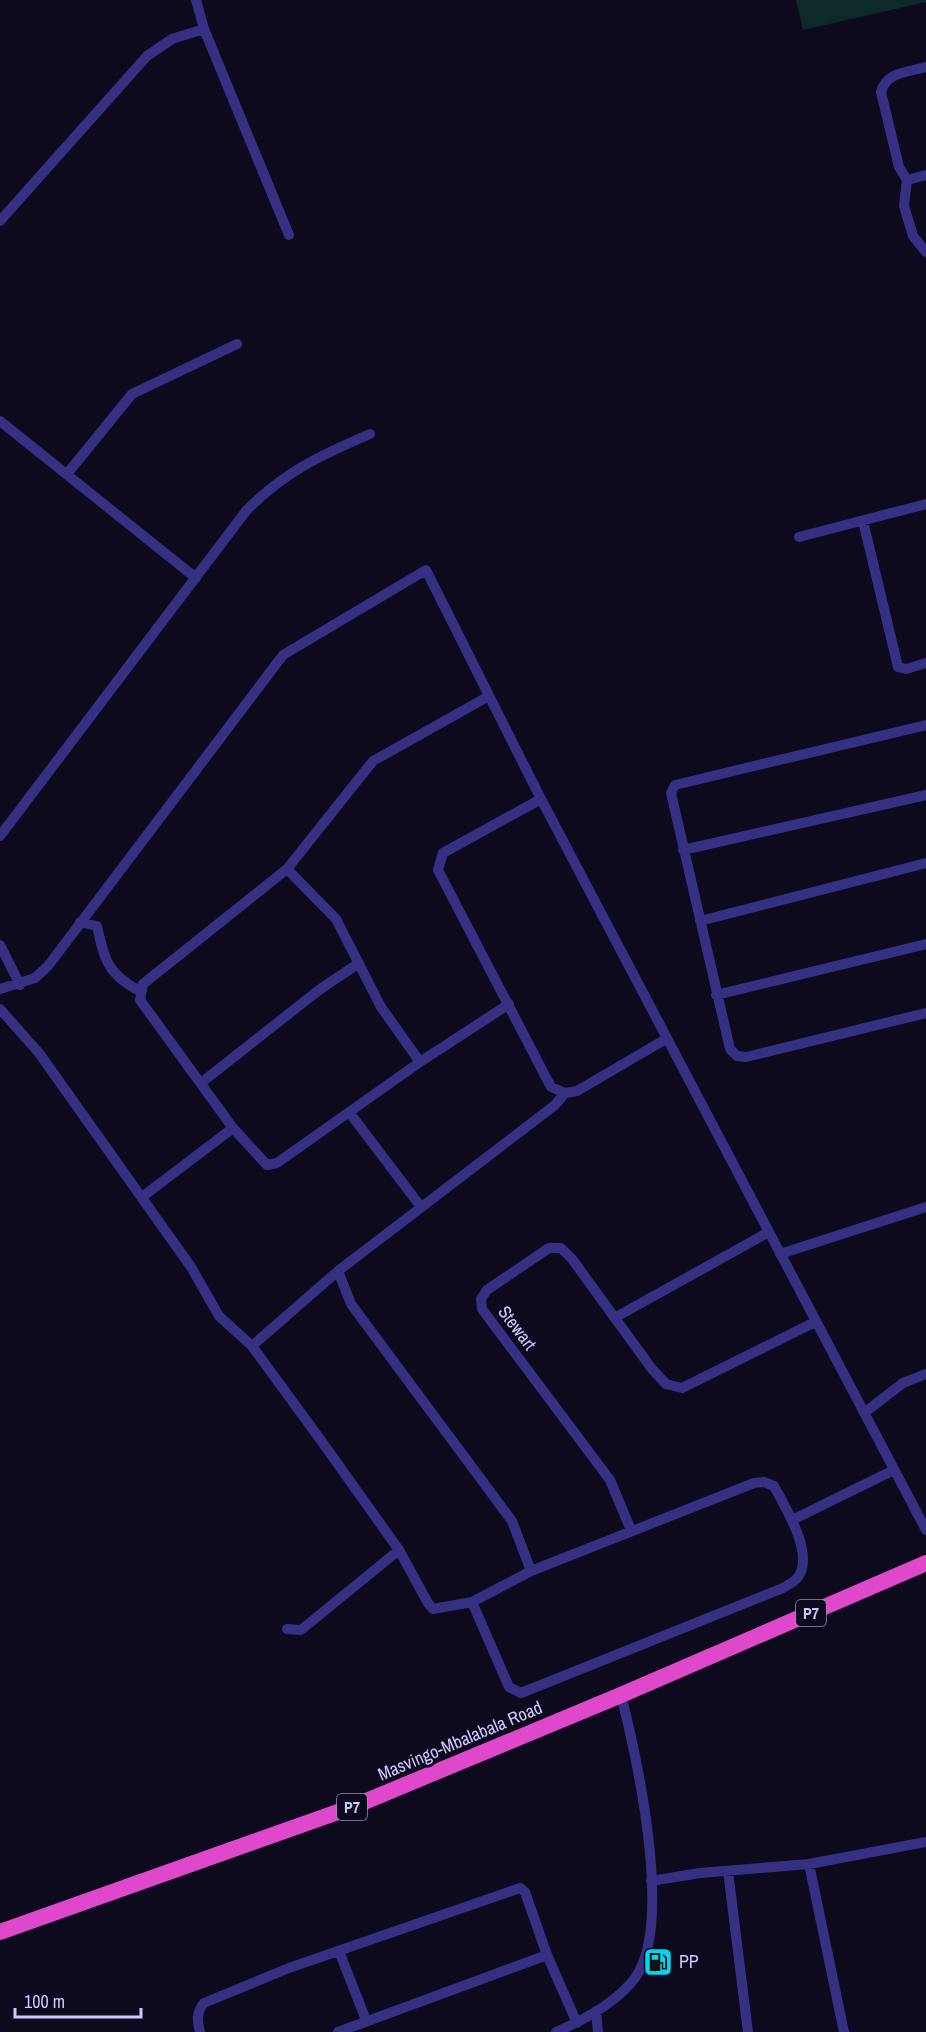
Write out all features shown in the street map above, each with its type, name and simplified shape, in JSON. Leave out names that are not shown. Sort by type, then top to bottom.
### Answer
[{"type":"highway","name":"Masvingo-Mbalabala Road","points":[[0,1932],[352,1807],[621,1695],[926,1563]]},
{"type":"street","points":[[196,0],[204,29],[289,235]]},
{"type":"street","points":[[0,221],[147,56],[172,39],[204,29]]},
{"type":"street","points":[[926,67],[890,76],[883,84],[881,92],[899,167],[907,180],[904,206],[913,236],[926,252]]},
{"type":"street","points":[[907,180],[926,175]]},
{"type":"street","points":[[67,474],[132,394],[237,344]]},
{"type":"street","points":[[0,421],[196,578]]},
{"type":"street","points":[[0,836],[246,511],[264,492],[298,466],[370,434]]},
{"type":"street","points":[[799,537],[926,504]]},
{"type":"street","points":[[863,521],[898,667],[906,669],[926,663]]},
{"type":"street","points":[[0,989],[20,985],[35,978],[48,966],[283,655],[426,570],[666,1039],[926,1530]]},
{"type":"street","points":[[489,696],[373,761],[287,869],[143,984],[140,1000],[233,1128],[267,1165],[278,1163],[420,1062],[509,1004]]},
{"type":"street","points":[[926,725],[675,785],[671,793],[716,995],[730,1049],[737,1056],[746,1057],[926,1013]]},
{"type":"street","points":[[683,850],[926,795]]},
{"type":"street","points":[[542,799],[443,854],[438,870],[551,1087],[565,1093],[578,1091],[666,1039]]},
{"type":"street","points":[[700,921],[926,863]]},
{"type":"street","points":[[287,869],[336,919],[381,1007],[420,1062]]},
{"type":"street","points":[[80,921],[97,926],[105,960],[123,983],[140,991]]},
{"type":"street","points":[[716,995],[926,944]]},
{"type":"street","points":[[0,945],[20,985]]},
{"type":"street","points":[[201,1083],[318,990],[359,963]]},
{"type":"street","points":[[0,1009],[39,1053],[142,1197],[191,1267],[219,1316],[252,1346],[399,1550],[428,1603],[434,1609],[472,1602],[531,1571],[754,1483],[764,1482],[774,1486],[792,1520],[804,1560],[798,1578],[783,1588],[521,1693],[509,1687],[503,1676],[472,1602]]},
{"type":"street","points":[[252,1346],[338,1271],[555,1105],[565,1093]]},
{"type":"street","points":[[349,1112],[421,1207]]},
{"type":"street","points":[[142,1197],[233,1128]]},
{"type":"street","points":[[780,1254],[926,1207]]},
{"type":"street","points":[[769,1232],[616,1317],[659,1377],[666,1384],[682,1388],[814,1322]]},
{"type":"street","name":"Stewart","points":[[616,1317],[561,1248],[549,1248],[487,1290],[481,1299],[482,1309],[610,1480],[631,1530]]},
{"type":"street","points":[[338,1271],[351,1304],[512,1521],[531,1571]]},
{"type":"street","points":[[864,1413],[903,1383],[926,1374]]},
{"type":"street","points":[[792,1520],[894,1470]]},
{"type":"street","points":[[287,1629],[301,1630],[399,1550]]},
{"type":"street","points":[[556,2032],[596,2011],[634,1979],[643,1964],[650,1944],[651,1881],[644,1796],[638,1759],[621,1695]]},
{"type":"street","points":[[651,1881],[808,1864],[926,1842]]},
{"type":"street","points":[[808,1864],[844,2032]]},
{"type":"street","points":[[728,1871],[748,2032]]},
{"type":"street","points":[[200,2032],[198,2010],[204,2003],[339,1951],[520,1888],[525,1892],[547,1955],[577,2023]]},
{"type":"street","points":[[339,1951],[366,2020]]},
{"type":"street","points":[[338,2032],[547,1955]]},
{"type":"street","points":[[596,2011],[598,2032]]},
{"type":"green space","points":[[796,0],[926,0],[926,2],[803,30]]},
{"type":"place","name":"PP","points":[[658,1962]]}]
